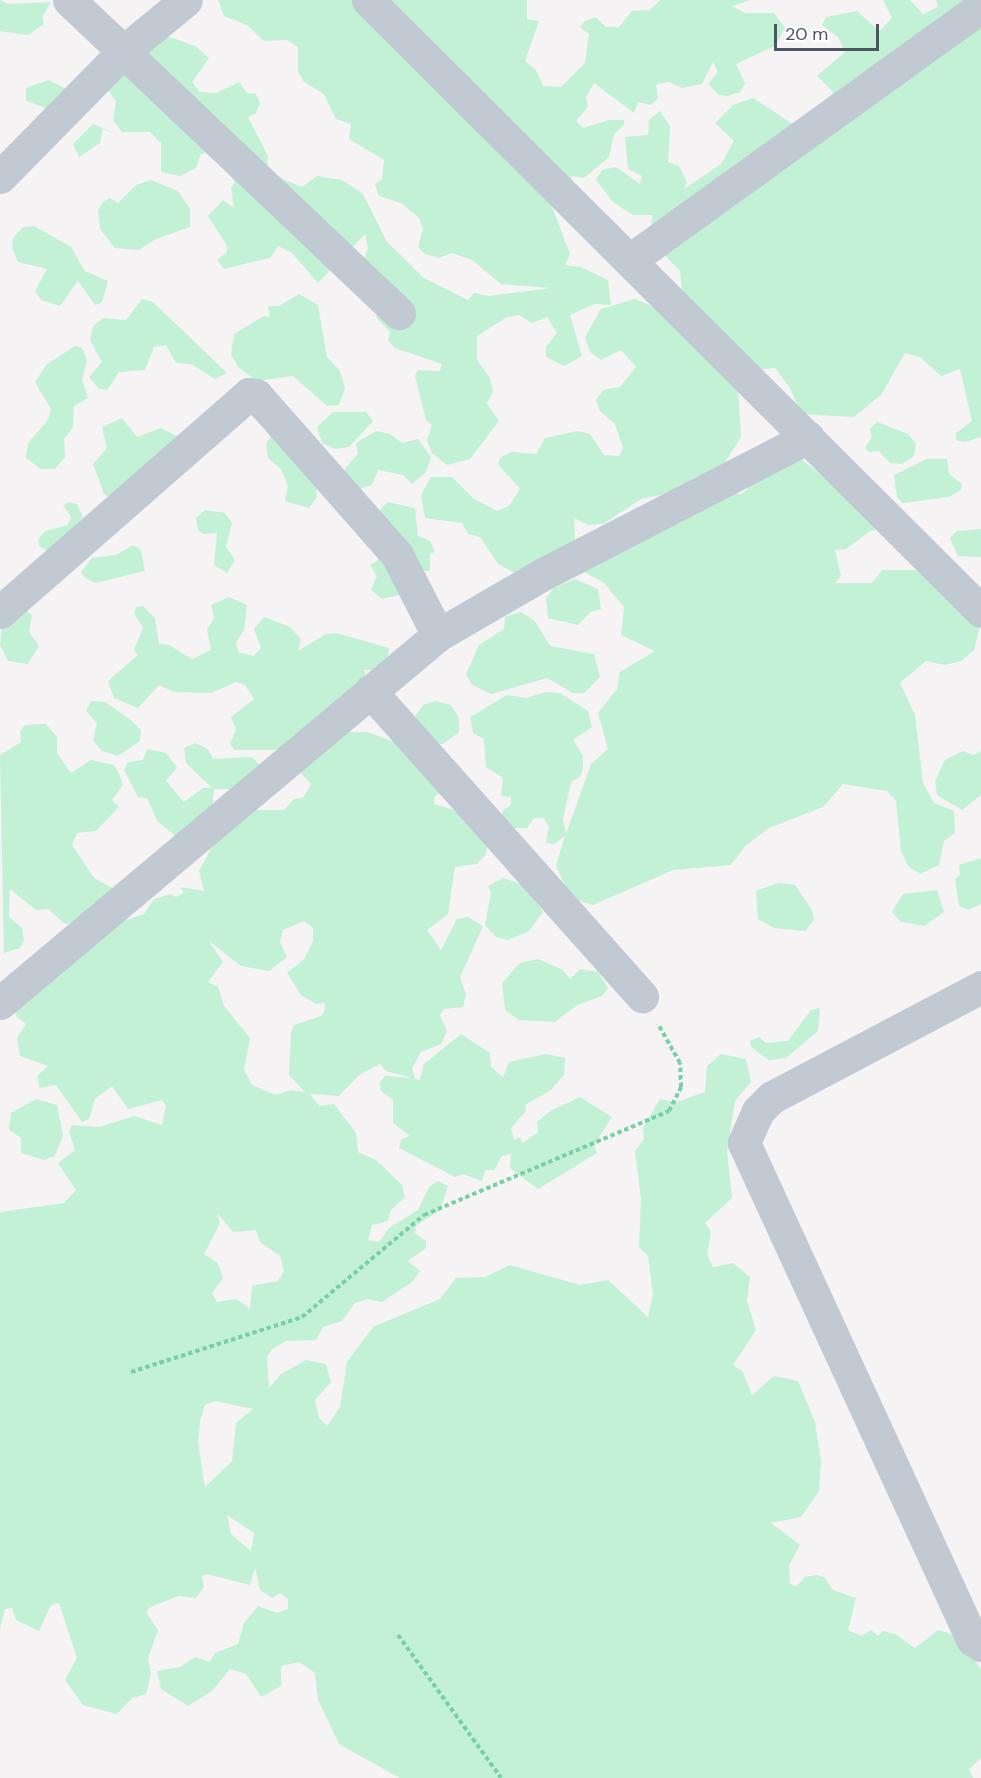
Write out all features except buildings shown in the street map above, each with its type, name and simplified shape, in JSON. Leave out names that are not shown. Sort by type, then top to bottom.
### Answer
[{"type":"street","points":[[69,0],[399,313]]},
{"type":"street","points":[[0,177],[124,51],[186,0]]},
{"type":"street","points":[[368,0],[981,611]]},
{"type":"street","points":[[630,260],[981,7]]},
{"type":"street","points":[[0,612],[249,394],[256,394],[397,555],[438,635]]},
{"type":"street","points":[[0,1003],[438,635],[545,573],[808,437]]},
{"type":"street","points":[[370,691],[642,996]]},
{"type":"street","points":[[981,987],[772,1097],[758,1112],[744,1143],[972,1639],[981,1646]]},
{"type":"path","points":[[131,1372],[302,1317],[424,1215],[669,1111],[681,1087],[680,1063],[642,996]]},
{"type":"path","points":[[398,1635],[501,1778]]},
{"type":"green space","points":[[0,0],[8,4],[51,2],[42,17],[44,24],[28,35],[0,31]]},
{"type":"green space","points":[[218,0],[351,0],[361,4],[357,0],[527,0],[527,19],[539,21],[525,61],[536,70],[543,86],[561,87],[585,63],[589,34],[580,27],[585,21],[596,17],[606,27],[619,27],[632,11],[650,10],[660,0],[751,0],[732,6],[745,13],[774,13],[785,28],[775,46],[736,64],[745,83],[740,92],[728,96],[719,95],[708,84],[718,72],[713,62],[702,84],[682,88],[669,82],[656,84],[658,98],[651,105],[638,102],[634,113],[594,83],[586,97],[588,107],[576,121],[583,128],[609,120],[624,120],[624,125],[614,134],[609,157],[584,178],[572,176],[571,184],[549,199],[570,254],[565,265],[581,267],[608,280],[611,305],[595,304],[570,315],[582,356],[564,366],[546,357],[546,347],[557,333],[547,317],[532,323],[519,315],[507,317],[477,336],[477,360],[490,378],[493,392],[487,403],[499,421],[470,459],[447,465],[432,453],[427,440],[432,425],[426,420],[415,376],[418,370],[440,371],[442,364],[395,348],[388,340],[390,332],[376,317],[380,304],[363,262],[368,248],[365,234],[318,283],[292,253],[278,246],[270,258],[224,269],[217,260],[227,252],[226,244],[208,216],[223,200],[234,208],[231,188],[235,182],[214,152],[201,154],[196,168],[180,176],[161,172],[161,143],[150,132],[122,132],[113,120],[116,101],[103,84],[157,41],[170,37],[195,46],[209,58],[192,82],[200,92],[216,93],[239,82],[247,93],[256,94],[260,103],[256,113],[248,117],[268,156],[267,172],[302,187],[317,176],[342,180],[363,194],[387,242],[424,278],[468,300],[474,293],[489,296],[551,288],[501,284],[472,260],[452,253],[439,258],[425,254],[418,247],[423,229],[419,218],[401,203],[379,196],[375,184],[382,179],[384,160],[349,139],[351,124],[336,119],[324,94],[304,82],[298,72],[298,47],[287,40],[264,41],[247,25],[224,16]]},
{"type":"green space","points":[[883,0],[910,0],[923,14],[938,7],[936,0],[981,0],[981,437],[964,442],[956,440],[956,433],[972,421],[960,369],[941,376],[920,357],[905,353],[881,395],[854,417],[801,414],[790,388],[775,368],[758,370],[682,291],[680,271],[651,241],[652,215],[633,215],[613,202],[596,180],[602,170],[616,167],[640,184],[642,176],[628,169],[625,137],[648,135],[649,120],[660,111],[670,126],[668,162],[679,166],[687,182],[684,189],[721,164],[734,141],[715,123],[733,105],[753,98],[796,126],[834,93],[817,76],[845,52],[838,37],[822,25],[826,17],[857,11],[879,31],[892,18]]},
{"type":"green space","points":[[49,80],[66,89],[55,111],[26,101],[26,88]]},
{"type":"green space","points":[[93,124],[119,135],[103,129],[100,143],[79,157],[73,144]]},
{"type":"green space","points":[[151,180],[178,191],[190,209],[190,227],[156,239],[139,250],[115,248],[100,229],[98,210],[103,202],[110,198],[118,203],[136,185]]},
{"type":"green space","points":[[34,226],[71,247],[85,271],[108,281],[102,302],[95,305],[78,281],[60,306],[41,300],[35,291],[47,269],[18,262],[12,248],[13,238],[23,227]]},
{"type":"green space","points":[[299,294],[318,305],[327,357],[340,371],[345,388],[339,405],[327,406],[293,376],[257,381],[238,367],[231,354],[234,334],[264,316],[270,317],[268,306],[279,306]]},
{"type":"green space","points":[[142,299],[153,302],[227,373],[215,379],[191,364],[176,363],[166,345],[154,347],[145,370],[119,372],[107,390],[99,389],[89,377],[102,362],[90,340],[93,326],[103,318],[126,320]]},
{"type":"green space","points":[[635,299],[655,307],[738,387],[741,437],[719,472],[708,482],[695,477],[675,492],[641,499],[603,524],[588,525],[574,518],[575,541],[522,577],[498,564],[480,537],[468,534],[462,523],[425,518],[421,495],[431,477],[452,477],[473,498],[497,511],[509,506],[520,489],[498,464],[500,458],[511,452],[536,454],[545,438],[577,431],[590,434],[604,455],[619,456],[623,448],[615,424],[600,411],[596,400],[603,390],[620,387],[636,367],[621,350],[601,360],[590,352],[585,337],[601,309]]},
{"type":"green space","points":[[75,346],[82,348],[87,360],[82,380],[88,398],[74,406],[73,427],[64,439],[65,457],[55,469],[41,469],[26,458],[28,443],[48,420],[51,409],[35,382],[47,364]]},
{"type":"green space","points":[[333,412],[366,412],[373,421],[349,447],[335,449],[322,443],[317,427]]},
{"type":"green space","points":[[122,418],[137,437],[161,428],[178,437],[117,501],[104,494],[93,464],[107,448],[102,427]]},
{"type":"green space","points":[[877,422],[908,434],[916,444],[914,456],[902,464],[890,463],[879,451],[869,452],[865,448],[872,437],[870,429]]},
{"type":"green space","points":[[376,431],[390,434],[402,443],[418,439],[431,457],[426,472],[412,484],[403,475],[378,470],[372,485],[359,489],[344,475],[346,467],[358,454],[356,443]]},
{"type":"green space","points":[[272,434],[316,487],[317,497],[309,508],[285,501],[288,486],[281,469],[268,458],[266,444]]},
{"type":"green space","points":[[787,448],[888,528],[870,531],[846,549],[835,550],[841,576],[835,583],[872,583],[882,570],[922,570],[981,622],[974,650],[961,661],[945,665],[926,661],[900,683],[915,715],[923,783],[934,803],[954,811],[955,833],[944,841],[939,865],[920,874],[908,866],[901,851],[896,801],[887,791],[843,784],[823,807],[769,828],[745,846],[731,865],[673,870],[593,905],[570,898],[556,865],[565,836],[554,844],[546,843],[549,826],[543,818],[534,818],[527,828],[511,828],[501,819],[503,810],[511,805],[511,797],[501,796],[503,778],[486,767],[484,739],[473,733],[470,717],[507,695],[527,698],[546,692],[560,693],[588,711],[592,727],[573,740],[583,756],[583,768],[580,777],[571,782],[563,819],[566,834],[591,764],[608,749],[598,713],[617,689],[620,672],[655,651],[621,635],[624,607],[604,583],[581,570],[725,494],[742,494]]},
{"type":"green space","points":[[927,459],[947,459],[949,474],[962,484],[961,490],[949,497],[903,503],[897,497],[894,475]]},
{"type":"green space","points":[[69,502],[77,504],[83,517],[58,547],[46,550],[39,546],[39,538],[45,531],[68,525],[71,517],[63,505]]},
{"type":"green space","points":[[388,502],[415,508],[418,536],[430,541],[435,552],[430,554],[430,571],[421,571],[375,514]]},
{"type":"green space","points":[[205,510],[225,513],[232,523],[226,547],[235,560],[227,573],[214,565],[217,533],[203,534],[198,530],[196,518]]},
{"type":"green space","points":[[981,529],[981,557],[958,556],[950,538],[957,531]]},
{"type":"green space","points":[[133,545],[141,550],[145,571],[95,583],[84,577],[81,572],[92,558],[116,555]]},
{"type":"green space","points":[[392,551],[403,594],[382,599],[371,590],[377,576],[370,565]]},
{"type":"green space","points":[[575,579],[598,589],[601,609],[591,612],[578,625],[548,618],[546,598],[554,588]]},
{"type":"green space","points":[[229,597],[247,605],[244,630],[236,642],[238,652],[253,656],[261,648],[254,629],[264,617],[290,627],[301,639],[298,651],[326,634],[336,633],[389,648],[388,660],[377,670],[364,670],[367,680],[277,750],[234,750],[230,743],[236,730],[231,717],[254,699],[245,685],[236,682],[211,693],[174,692],[159,685],[138,708],[114,698],[108,681],[138,655],[134,650],[143,627],[134,614],[136,607],[143,606],[155,618],[159,644],[169,645],[192,659],[211,650],[207,630],[214,618],[211,605]]},
{"type":"green space","points":[[24,609],[32,615],[29,632],[39,646],[28,664],[8,661],[0,645],[2,625]]},
{"type":"green space","points":[[521,612],[535,621],[550,646],[594,654],[600,677],[584,693],[573,693],[547,678],[491,694],[472,685],[466,674],[479,645],[504,629],[505,617]]},
{"type":"green space","points":[[91,701],[105,702],[131,720],[141,730],[140,741],[118,756],[102,751],[93,740],[97,723],[86,711]]},
{"type":"green space","points":[[435,701],[451,705],[459,718],[459,732],[443,744],[427,744],[410,724],[423,705]]},
{"type":"green space","points":[[46,724],[57,737],[57,753],[71,773],[91,760],[114,765],[119,774],[123,785],[112,800],[119,807],[96,831],[77,833],[72,845],[94,878],[116,890],[73,923],[65,924],[48,909],[36,910],[10,889],[9,917],[22,928],[24,940],[20,948],[4,953],[0,755],[21,742],[20,731],[25,725]]},
{"type":"green space","points":[[344,732],[367,732],[400,744],[451,785],[435,796],[434,804],[464,813],[488,837],[486,854],[477,864],[455,867],[448,914],[427,930],[441,950],[457,919],[468,917],[483,926],[460,977],[466,995],[463,1007],[444,1009],[440,1015],[447,1031],[441,1044],[421,1052],[412,1068],[415,1079],[420,1080],[424,1064],[461,1034],[490,1053],[491,1067],[503,1077],[509,1062],[546,1054],[565,1058],[564,1075],[551,1090],[525,1105],[526,1111],[511,1128],[514,1140],[519,1137],[523,1143],[538,1132],[537,1122],[550,1111],[580,1097],[612,1117],[594,1145],[597,1153],[538,1189],[510,1168],[511,1154],[502,1156],[494,1170],[485,1170],[482,1181],[463,1174],[455,1177],[399,1148],[401,1139],[410,1136],[393,1123],[393,1100],[381,1091],[380,1082],[385,1076],[412,1078],[386,1071],[380,1064],[359,1075],[339,1096],[310,1094],[319,1106],[334,1104],[356,1133],[358,1152],[376,1160],[402,1185],[405,1197],[391,1210],[388,1221],[372,1225],[368,1240],[379,1242],[389,1228],[418,1210],[429,1187],[438,1181],[448,1186],[440,1210],[416,1226],[415,1233],[426,1241],[426,1248],[408,1261],[420,1271],[412,1282],[382,1302],[368,1299],[355,1303],[342,1321],[323,1327],[316,1340],[286,1341],[272,1349],[267,1357],[269,1388],[281,1374],[306,1360],[326,1364],[331,1382],[315,1400],[319,1418],[327,1426],[340,1407],[347,1362],[373,1327],[440,1299],[456,1278],[485,1277],[510,1265],[580,1285],[608,1280],[648,1317],[653,1294],[648,1256],[639,1247],[641,1199],[635,1151],[644,1139],[643,1128],[660,1099],[677,1102],[705,1092],[707,1066],[721,1054],[746,1059],[751,1082],[735,1101],[727,1151],[732,1198],[705,1223],[711,1232],[707,1255],[713,1267],[733,1263],[750,1277],[747,1301],[756,1330],[733,1365],[743,1372],[752,1395],[774,1376],[798,1381],[815,1422],[821,1461],[819,1491],[801,1517],[771,1523],[800,1545],[789,1565],[790,1584],[797,1586],[805,1577],[816,1575],[824,1577],[833,1590],[856,1598],[848,1630],[862,1636],[871,1630],[878,1636],[883,1631],[895,1634],[915,1648],[938,1630],[955,1635],[981,1669],[981,1758],[969,1769],[973,1778],[400,1778],[339,1744],[318,1700],[315,1673],[299,1662],[281,1666],[281,1686],[261,1697],[246,1674],[230,1669],[212,1691],[188,1706],[161,1689],[157,1671],[180,1667],[195,1657],[210,1662],[215,1653],[238,1644],[244,1623],[258,1606],[277,1613],[288,1609],[288,1599],[280,1593],[272,1598],[260,1590],[255,1568],[250,1585],[207,1574],[202,1576],[204,1587],[196,1598],[179,1596],[150,1607],[146,1612],[158,1630],[148,1658],[151,1674],[146,1694],[132,1698],[117,1714],[83,1705],[65,1680],[77,1658],[59,1603],[51,1605],[39,1631],[16,1620],[12,1608],[5,1609],[0,1629],[0,1212],[64,1203],[76,1190],[58,1163],[75,1150],[69,1132],[72,1125],[100,1127],[134,1116],[162,1125],[166,1106],[162,1100],[128,1109],[112,1086],[95,1099],[89,1119],[82,1122],[56,1085],[40,1088],[37,1076],[48,1066],[20,1056],[17,1038],[26,1024],[16,1016],[14,1006],[114,924],[144,914],[154,899],[171,894],[176,897],[184,893],[180,887],[204,891],[199,871],[213,845],[253,810],[284,810],[294,799],[303,798],[311,784],[300,772]],"holes":[[[304,921],[313,928],[313,941],[304,959],[287,973],[301,995],[316,1004],[325,1003],[325,1010],[321,1016],[294,1025],[291,1032],[289,1075],[305,1092],[291,1090],[276,1095],[252,1085],[244,1070],[250,1038],[224,1006],[218,987],[208,982],[223,962],[209,941],[241,966],[269,971],[287,957],[280,942],[283,930]],[[217,1213],[233,1232],[256,1230],[260,1242],[280,1256],[284,1271],[278,1281],[252,1286],[250,1309],[237,1299],[217,1302],[212,1293],[223,1278],[218,1263],[204,1254],[220,1223]],[[216,1401],[253,1409],[236,1423],[232,1461],[205,1487],[198,1443],[200,1421],[205,1405]],[[227,1515],[254,1533],[251,1551],[231,1534]]]},
{"type":"green space","points":[[195,743],[208,749],[213,759],[252,757],[261,766],[235,789],[214,789],[212,809],[176,836],[157,821],[147,798],[138,797],[124,770],[128,762],[143,760],[147,749],[166,753],[177,767],[166,781],[184,802],[203,788],[212,788],[186,763],[184,748]]},
{"type":"green space","points":[[963,751],[973,755],[981,751],[981,795],[962,810],[937,795],[935,781],[945,760]]},
{"type":"green space","points":[[981,858],[981,904],[969,910],[959,906],[955,879],[960,875],[959,865]]},
{"type":"green space","points":[[503,878],[524,885],[543,912],[529,931],[508,940],[496,937],[485,925],[491,893],[488,886]]},
{"type":"green space","points":[[778,883],[795,885],[812,910],[814,920],[805,931],[774,928],[758,919],[756,891]]},
{"type":"green space","points":[[937,890],[944,912],[924,926],[901,922],[892,912],[903,894]]},
{"type":"green space","points":[[538,959],[563,970],[570,979],[580,969],[598,972],[608,988],[602,996],[577,1005],[555,1022],[519,1020],[505,1010],[502,983],[520,963]]},
{"type":"green space","points":[[820,1008],[818,1031],[786,1058],[769,1060],[751,1047],[750,1041],[759,1037],[766,1043],[788,1041],[811,1010]]},
{"type":"green space","points":[[36,1099],[57,1105],[63,1135],[55,1156],[44,1160],[21,1153],[21,1138],[9,1130],[11,1113]]}]
